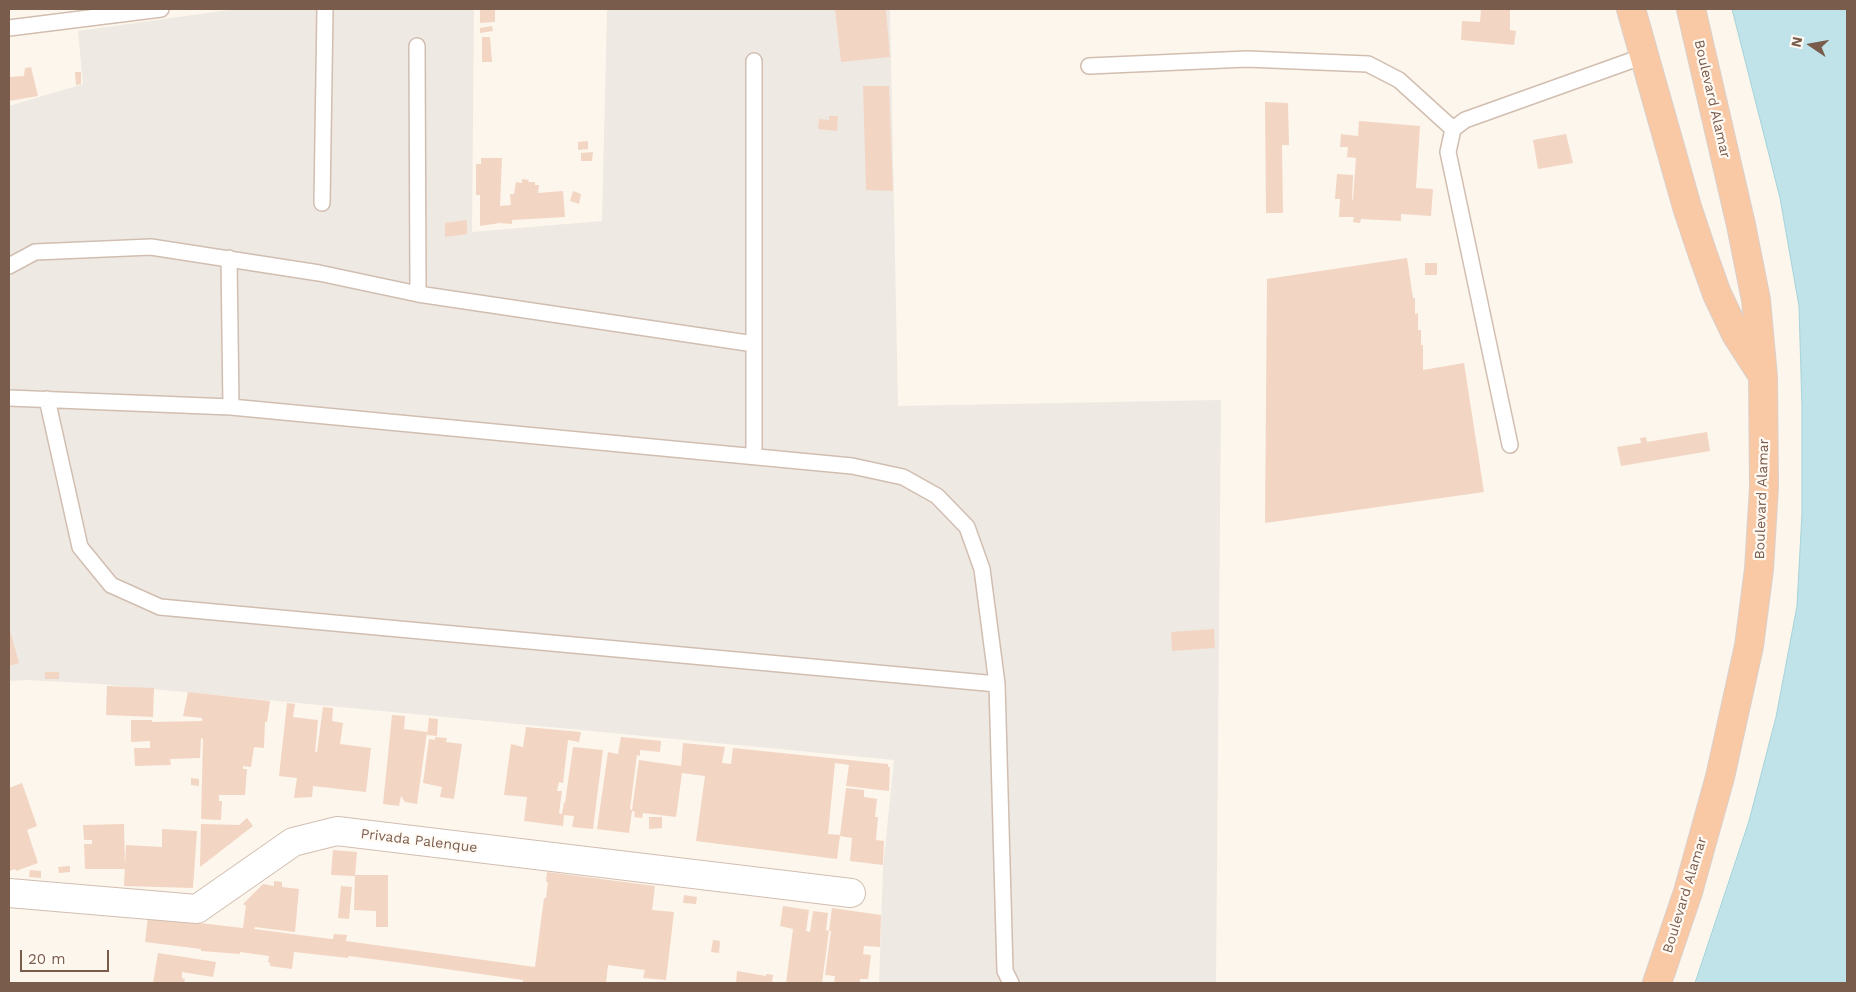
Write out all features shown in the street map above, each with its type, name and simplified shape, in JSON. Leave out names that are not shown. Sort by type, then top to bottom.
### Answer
[{"type":"highway","points":[[1631,9],[1687,207],[1717,294],[1736,334],[1764,377]]},
{"type":"highway","name":"Boulevard Alamar","points":[[1657,983],[1688,892],[1720,777],[1749,646],[1759,569],[1764,496],[1764,377],[1756,300],[1741,225],[1691,11]]},
{"type":"street","name":"Privada Palenque","points":[[9,893],[197,909],[293,842],[337,831],[851,893]]},
{"type":"lane","points":[[9,28],[161,9]]},
{"type":"lane","points":[[322,203],[325,9]]},
{"type":"lane","points":[[417,46],[418,294]]},
{"type":"lane","points":[[1510,445],[1448,152],[1453,129],[1465,120],[1644,56]]},
{"type":"lane","points":[[1089,66],[1247,59],[1368,64],[1399,80],[1453,129]]},
{"type":"lane","points":[[754,61],[754,456]]},
{"type":"lane","points":[[9,266],[34,252],[151,247],[320,273],[418,294],[754,344]]},
{"type":"lane","points":[[229,258],[231,407]]},
{"type":"lane","points":[[9,398],[231,407],[852,466],[904,476],[937,496],[967,527],[982,569],[997,684],[1005,971],[1011,983]]},
{"type":"lane","points":[[47,399],[80,547],[111,585],[160,607],[997,684]]},
{"type":"shaded area","points":[[236,9],[474,9],[472,232],[602,221],[607,9],[890,9],[898,406],[1221,400],[1216,983],[879,983],[883,868],[894,760],[100,684],[27,680],[9,681],[9,106],[83,84],[78,31]]},
{"type":"water","points":[[1732,9],[1847,9],[1847,983],[1695,983],[1749,821],[1776,717],[1797,606],[1802,513],[1802,408],[1799,306],[1780,198]]},
{"type":"building","points":[[480,9],[495,9],[495,22],[480,23]]},
{"type":"building","points":[[835,9],[886,9],[890,57],[841,62]]},
{"type":"building","points":[[1481,9],[1510,9],[1510,30],[1516,31],[1514,45],[1461,40],[1462,21],[1480,22]]},
{"type":"building","points":[[492,26],[493,31],[480,33],[480,28]]},
{"type":"building","points":[[482,37],[490,37],[492,62],[482,62]]},
{"type":"building","points":[[31,67],[38,96],[9,101],[9,77],[24,76],[25,68]]},
{"type":"building","points":[[75,72],[81,72],[81,84],[76,85]]},
{"type":"building","points":[[863,86],[889,86],[893,191],[866,190]]},
{"type":"building","points":[[1265,102],[1288,103],[1289,145],[1282,145],[1283,213],[1266,213]]},
{"type":"building","points":[[829,116],[838,116],[837,131],[818,129],[819,119],[829,120]]},
{"type":"building","points":[[1359,121],[1420,126],[1416,188],[1433,189],[1431,216],[1401,214],[1401,221],[1361,219],[1360,223],[1353,222],[1354,217],[1339,217],[1340,199],[1335,199],[1337,174],[1353,175],[1352,200],[1356,158],[1347,157],[1348,147],[1340,147],[1341,134],[1358,136]]},
{"type":"building","points":[[1566,134],[1573,163],[1538,169],[1533,140]]},
{"type":"building","points":[[588,141],[588,149],[578,150],[578,142]]},
{"type":"building","points":[[593,152],[592,161],[581,161],[581,153]]},
{"type":"building","points":[[481,158],[502,158],[500,206],[511,205],[510,194],[514,194],[516,182],[522,183],[522,179],[529,180],[528,182],[535,182],[535,185],[539,185],[538,193],[563,191],[565,217],[512,220],[512,224],[500,223],[480,226],[480,195],[476,195],[476,164],[481,164]]},
{"type":"building","points":[[573,191],[581,194],[579,204],[570,201]]},
{"type":"building","points":[[467,220],[467,234],[445,237],[445,223]]},
{"type":"building","points":[[1407,258],[1413,298],[1415,298],[1415,314],[1418,313],[1418,330],[1421,330],[1423,370],[1464,363],[1484,492],[1265,523],[1267,279]]},
{"type":"building","points":[[1425,263],[1437,263],[1437,275],[1425,275]]},
{"type":"building","points":[[1707,432],[1710,451],[1621,466],[1617,447],[1641,443],[1640,438],[1646,437],[1647,442]]},
{"type":"building","points":[[9,627],[19,663],[9,666]]},
{"type":"building","points":[[1214,629],[1215,648],[1172,651],[1171,632]]},
{"type":"building","points":[[45,672],[59,672],[59,679],[45,679]]},
{"type":"building","points":[[107,686],[154,688],[153,717],[106,715]]},
{"type":"building","points":[[188,692],[270,701],[267,722],[265,722],[264,748],[254,747],[251,767],[243,766],[243,769],[247,769],[245,795],[219,795],[219,801],[222,801],[221,820],[201,819],[203,739],[201,738],[200,758],[170,759],[171,765],[135,766],[134,748],[150,748],[150,741],[131,742],[131,720],[152,720],[152,722],[202,721],[202,718],[183,716]]},
{"type":"building","points":[[287,703],[295,704],[293,717],[318,720],[315,752],[317,752],[323,707],[333,708],[332,721],[343,723],[340,744],[371,748],[366,792],[313,786],[312,797],[294,798],[297,778],[279,776]]},
{"type":"building","points":[[392,715],[405,716],[404,729],[427,732],[417,804],[405,802],[401,796],[399,806],[383,804]]},
{"type":"building","points":[[429,718],[438,719],[437,736],[427,735]]},
{"type":"building","points":[[526,727],[581,732],[579,742],[568,740],[563,783],[559,782],[557,791],[562,791],[559,813],[562,814],[573,747],[603,750],[593,829],[572,827],[574,816],[564,815],[563,826],[524,821],[527,797],[504,795],[511,744],[523,747]]},
{"type":"building","points":[[435,737],[447,738],[446,742],[462,744],[454,799],[440,797],[442,787],[423,783],[429,739],[435,740]]},
{"type":"building","points":[[621,737],[661,741],[660,752],[640,750],[640,756],[637,755],[630,809],[632,810],[639,760],[681,766],[683,743],[725,747],[722,763],[731,764],[733,748],[888,764],[888,767],[890,767],[889,791],[846,786],[849,765],[835,763],[828,834],[840,835],[846,788],[864,790],[864,797],[877,799],[875,817],[878,817],[876,840],[884,841],[883,865],[850,861],[852,838],[840,836],[837,859],[696,841],[705,776],[682,773],[676,817],[643,813],[642,818],[634,817],[635,812],[632,811],[629,833],[597,829],[608,752],[618,754]]},
{"type":"building","points":[[191,778],[199,779],[199,786],[191,785]]},
{"type":"building","points":[[22,783],[37,826],[27,830],[38,863],[16,871],[15,869],[9,871],[9,788]]},
{"type":"building","points":[[649,817],[662,817],[662,828],[649,829]]},
{"type":"building","points":[[247,818],[253,826],[200,867],[201,824],[239,825]]},
{"type":"building","points":[[124,824],[125,869],[85,869],[84,844],[92,844],[92,840],[84,840],[83,825]]},
{"type":"building","points":[[162,829],[197,831],[193,888],[124,886],[126,845],[162,847]]},
{"type":"building","points":[[333,850],[357,852],[355,876],[331,875]]},
{"type":"building","points":[[70,866],[70,872],[59,873],[58,867]]},
{"type":"building","points":[[30,870],[41,871],[41,878],[29,877]]},
{"type":"building","points":[[547,872],[655,886],[652,910],[674,912],[666,980],[643,978],[645,970],[608,965],[606,983],[533,983],[523,982],[523,980],[349,956],[348,958],[294,952],[292,969],[270,966],[268,962],[269,956],[240,952],[240,954],[201,951],[201,949],[145,942],[148,917],[243,928],[246,906],[243,904],[263,884],[274,886],[274,881],[282,882],[282,887],[299,889],[295,932],[255,927],[254,929],[331,939],[333,939],[334,934],[347,935],[346,941],[535,967],[544,898],[546,898]]},
{"type":"building","points":[[355,875],[388,875],[388,927],[376,927],[376,911],[354,910]]},
{"type":"building","points":[[341,886],[352,887],[349,919],[338,918]]},
{"type":"building","points":[[684,895],[697,897],[696,904],[683,903]]},
{"type":"building","points":[[783,906],[809,910],[806,931],[810,932],[813,911],[828,913],[826,930],[829,931],[822,983],[786,983],[793,929],[780,926]]},
{"type":"building","points":[[832,908],[881,915],[880,947],[864,946],[863,954],[871,955],[868,979],[860,979],[860,983],[834,983],[835,976],[825,975],[831,931],[829,931]]},
{"type":"building","points":[[713,940],[720,941],[719,953],[711,952]]},
{"type":"building","points":[[158,953],[216,962],[213,977],[182,972],[182,978],[185,979],[184,983],[153,983]]},
{"type":"building","points":[[737,971],[766,976],[766,974],[773,975],[772,983],[736,983]]}]
